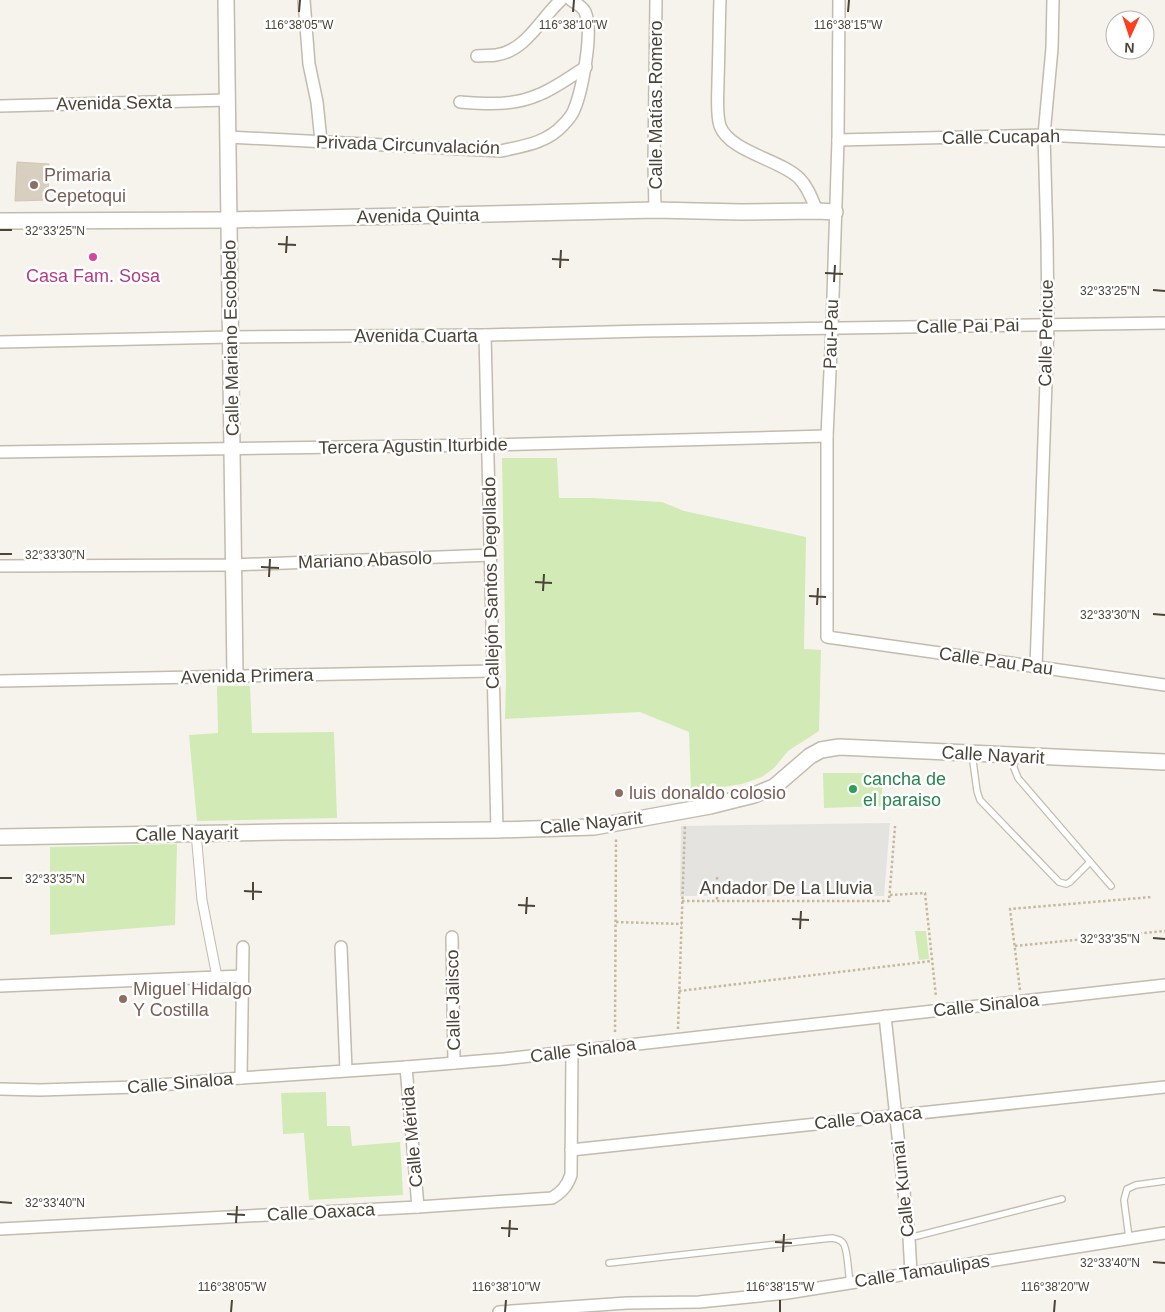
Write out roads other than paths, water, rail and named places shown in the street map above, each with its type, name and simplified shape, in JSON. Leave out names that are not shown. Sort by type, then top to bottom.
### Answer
[{"type":"street","name":"Calle Mariano Escobedo","points":[[226,0],[234,676]]},
{"type":"street","points":[[304,0],[309,64],[317,102],[321,142]]},
{"type":"street","points":[[476,56],[498,55],[513,49],[529,37],[561,0]]},
{"type":"street","name":"Privada Circunvalación","points":[[228,137],[501,151],[548,138],[564,125],[574,111],[586,67],[588,40],[585,11],[571,0]]},
{"type":"street","name":"Calle Matías Romero","points":[[655,210],[656,0]]},
{"type":"street","points":[[720,0],[718,106],[720,125],[725,135],[734,144],[772,161],[798,177],[810,192],[817,211]]},
{"type":"street","name":"Pau-Pau","points":[[827,637],[827,436],[838,140],[839,0]]},
{"type":"street","name":"Calle Pericue","points":[[1036,667],[1048,325],[1044,135],[1052,48],[1053,0]]},
{"type":"street","points":[[460,102],[493,104],[521,101],[540,95],[586,67]]},
{"type":"street","name":"Avenida Sexta","points":[[0,106],[228,100]]},
{"type":"street","name":"Calle Cucapah","points":[[838,140],[1044,135],[1165,141]]},
{"type":"street","name":"Avenida Quinta","points":[[0,221],[229,220],[655,210],[836,212]]},
{"type":"street","name":"Calle Pai Pai","points":[[832,328],[1165,323]]},
{"type":"street","name":"Avenida Cuarta","points":[[0,342],[832,328]]},
{"type":"street","name":"Callejón Santos Degollado","points":[[485,335],[497,830]]},
{"type":"street","name":"Tercera Agustin Iturbide","points":[[0,452],[488,445],[827,436]]},
{"type":"street","name":"Mariano Abasolo","points":[[0,566],[233,565],[491,555]]},
{"type":"street","name":"Calle Pau Pau","points":[[827,637],[1165,685]]},
{"type":"street","name":"Avenida Primera","points":[[0,681],[494,671]]},
{"type":"street","name":"Calle Nayarit","points":[[0,837],[594,827],[754,795],[774,786],[810,756],[821,750],[839,748],[1165,762]]},
{"type":"street","points":[[196,834],[202,900],[217,977]]},
{"type":"street","name":"Calle Jalisco","points":[[452,937],[454,1063]]},
{"type":"street","points":[[340,946],[346,1070]]},
{"type":"street","points":[[241,1078],[243,948]]},
{"type":"street","points":[[0,986],[242,976]]},
{"type":"street","name":"Calle Sinaloa","points":[[0,1089],[40,1090],[137,1087],[454,1063],[572,1052],[1165,985]]},
{"type":"street","name":"Calle Kumai","points":[[885,1016],[912,1272]]},
{"type":"street","points":[[571,1150],[572,1052]]},
{"type":"street","name":"Calle Mérida","points":[[406,1067],[418,1207]]},
{"type":"street","name":"Calle Oaxaca","points":[[0,1229],[552,1198],[560,1193],[571,1175],[571,1150],[1165,1087]]},
{"type":"street","name":"Calle Tamaulipas","points":[[499,1312],[627,1303],[699,1307],[1165,1233]]},
{"type":"lane","points":[[972,754],[980,800],[1059,882],[1066,884],[1070,882],[1090,862]]},
{"type":"lane","points":[[1013,755],[1014,768],[1018,778],[1111,886]]},
{"type":"lane","points":[[1129,1238],[1124,1200],[1127,1189],[1136,1185],[1165,1181]]},
{"type":"lane","points":[[909,1238],[1062,1199]]},
{"type":"lane","points":[[609,1263],[832,1238],[838,1239],[845,1247],[850,1282]]},
{"type":"place","name":"Primaria Cepetoqui","points":[[34,185]]},
{"type":"place","name":"Casa Fam. Sosa","points":[[93,257]]},
{"type":"place","name":"cancha de el paraiso","points":[[853,789]]},
{"type":"place","name":"luis donaldo colosio","points":[[619,793]]},
{"type":"place","name":"Miguel Hidalgo Y Costilla","points":[[123,999]]}]
